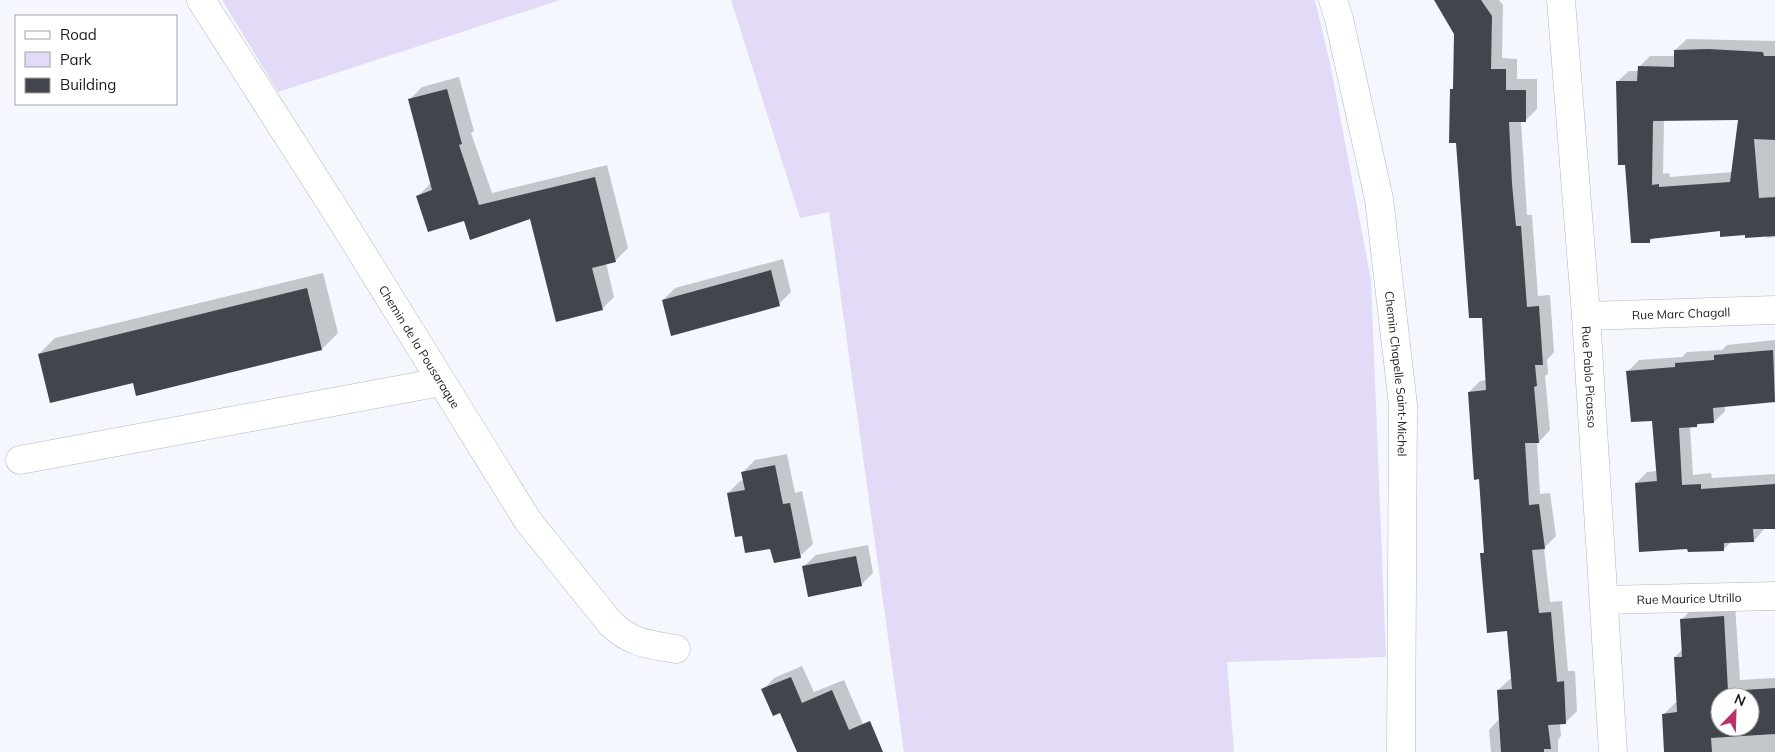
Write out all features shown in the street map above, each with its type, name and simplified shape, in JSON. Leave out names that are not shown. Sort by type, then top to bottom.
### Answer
[{"type":"street","name":"Chemin de la Pousaraque","points":[[201,0],[528,521],[611,624],[623,635],[641,643],[676,649]]},
{"type":"street","name":"Chemin Chapelle Saint-Michel","points":[[1333,0],[1339,19],[1379,199],[1403,405],[1401,752]]},
{"type":"street","name":"Rue Pablo Picasso","points":[[1561,0],[1586,316],[1613,752]]},
{"type":"street","name":"Rue Marc Chagall","points":[[1586,316],[1775,310]]},
{"type":"street","points":[[20,460],[441,382]]},
{"type":"street","name":"Rue Maurice Utrillo","points":[[1604,600],[1775,596]]},
{"type":"green space","points":[[222,0],[560,0],[278,92]]},
{"type":"green space","points":[[731,0],[1315,0],[1330,63],[1371,280],[1386,657],[1227,662],[1234,752],[904,752],[829,212],[800,218]]},
{"type":"building","points":[[1434,0],[1481,0],[1492,16],[1491,69],[1506,69],[1506,90],[1526,90],[1526,122],[1509,122],[1512,184],[1516,226],[1521,226],[1527,307],[1539,306],[1543,365],[1535,365],[1537,386],[1534,387],[1539,443],[1525,443],[1529,505],[1539,504],[1545,549],[1532,550],[1539,613],[1551,612],[1557,682],[1564,681],[1566,724],[1548,725],[1551,749],[1544,749],[1544,752],[1501,752],[1497,690],[1512,689],[1507,631],[1487,633],[1480,553],[1484,553],[1479,479],[1474,480],[1468,392],[1486,390],[1482,318],[1469,318],[1456,143],[1449,143],[1450,89],[1453,89],[1454,34]]},
{"type":"building","points":[[1708,49],[1763,52],[1764,56],[1775,56],[1775,140],[1754,139],[1759,198],[1775,197],[1775,236],[1745,238],[1745,235],[1720,237],[1720,231],[1650,239],[1650,243],[1631,243],[1625,165],[1618,165],[1616,81],[1637,81],[1638,66],[1674,67],[1674,50]],"holes":[[[1738,120],[1730,182],[1659,187],[1659,184],[1652,185],[1653,121]]]},
{"type":"building","points":[[447,89],[462,144],[459,145],[479,205],[595,177],[616,262],[592,268],[603,310],[556,322],[530,219],[470,240],[464,221],[428,232],[416,196],[432,190],[408,99]]},
{"type":"building","points":[[771,270],[780,306],[671,336],[662,300]]},
{"type":"building","points":[[307,288],[322,350],[136,396],[133,383],[50,403],[38,354]]},
{"type":"building","points":[[1773,350],[1775,402],[1713,408],[1714,423],[1697,424],[1697,427],[1679,428],[1682,485],[1701,484],[1701,489],[1775,484],[1775,529],[1753,529],[1754,542],[1724,543],[1724,551],[1688,552],[1687,549],[1639,552],[1635,483],[1657,481],[1652,421],[1631,422],[1626,371],[1675,367],[1675,363],[1714,360],[1714,355]]},
{"type":"building","points":[[775,465],[783,504],[790,503],[801,558],[774,563],[770,549],[745,553],[742,536],[735,537],[727,493],[745,490],[741,472]]},
{"type":"building","points":[[856,556],[862,586],[808,597],[802,566]]},
{"type":"building","points":[[1724,616],[1728,687],[1710,687],[1710,737],[1727,737],[1711,738],[1712,752],[1664,752],[1662,714],[1677,712],[1674,657],[1682,657],[1680,619]]},
{"type":"building","points":[[791,677],[802,703],[832,690],[849,730],[870,721],[883,752],[797,752],[780,713],[773,716],[761,689]]},
{"type":"building","points":[[1775,688],[1775,734],[1760,735],[1760,689]]}]
